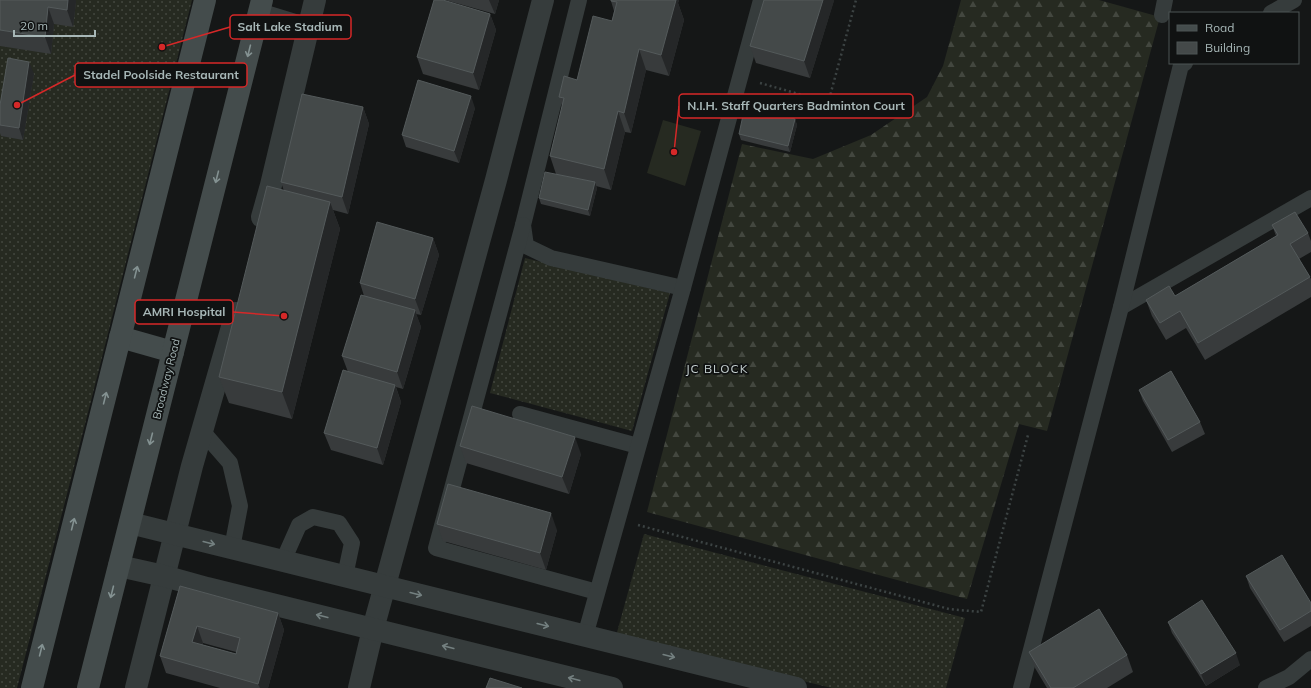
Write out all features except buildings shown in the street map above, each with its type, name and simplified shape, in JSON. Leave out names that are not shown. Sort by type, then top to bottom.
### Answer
[{"type":"main road","points":[[32,688],[205,0]]},
{"type":"main road","name":"Broadway Road","points":[[88,688],[260,7]]},
{"type":"main road","points":[[120,337],[173,352]]},
{"type":"street","points":[[257,237],[271,185],[315,0]]},
{"type":"street","points":[[359,688],[384,586],[496,180],[543,0]]},
{"type":"street","points":[[260,7],[308,29]]},
{"type":"street","points":[[136,688],[192,466],[203,432],[240,297]]},
{"type":"street","points":[[130,523],[796,688]]},
{"type":"street","points":[[119,566],[612,688]]},
{"type":"lane","points":[[579,0],[523,225],[436,548],[597,592]]},
{"type":"lane","points":[[585,636],[762,0]]},
{"type":"lane","points":[[1273,12],[1294,0]]},
{"type":"lane","points":[[1021,688],[1121,307],[1181,66],[1184,64]]},
{"type":"lane","points":[[1121,307],[1311,198]]},
{"type":"lane","points":[[523,225],[526,246],[551,258],[683,288]]},
{"type":"lane","points":[[520,414],[638,446]]},
{"type":"lane","points":[[203,432],[230,462],[240,506],[232,548]]},
{"type":"lane","points":[[283,561],[299,525],[313,517],[339,523],[352,542],[345,576]]},
{"type":"lane","points":[[1266,688],[1289,677],[1311,658]]},
{"type":"path","points":[[741,78],[820,100],[830,96],[856,0]]},
{"type":"path","points":[[618,519],[949,609],[981,612],[1028,435]]},
{"type":"green space","points":[[0,0],[192,0],[17,688],[0,688]]},
{"type":"green space","points":[[961,0],[1099,0],[1160,17],[1047,431],[1019,424],[967,599],[647,512],[742,144],[813,159],[871,135],[927,97],[943,66]]},
{"type":"green space","points":[[663,120],[701,131],[685,186],[647,173]]},
{"type":"green space","points":[[525,258],[670,293],[632,431],[490,393]]},
{"type":"green space","points":[[644,534],[965,618],[946,688],[832,688],[616,636]]},
{"type":"place","name":"Salt Lake Stadium","points":[[162,47]]},
{"type":"place","name":"Stadel Poolside Restaurant","points":[[17,105]]},
{"type":"place","name":"N.I.H. Staff Quarters Badminton Court","points":[[674,152]]},
{"type":"place","name":"AMRI Hospital","points":[[284,316]]},
{"type":"district","name":"JC BLOCK","points":[[717,368]]}]
